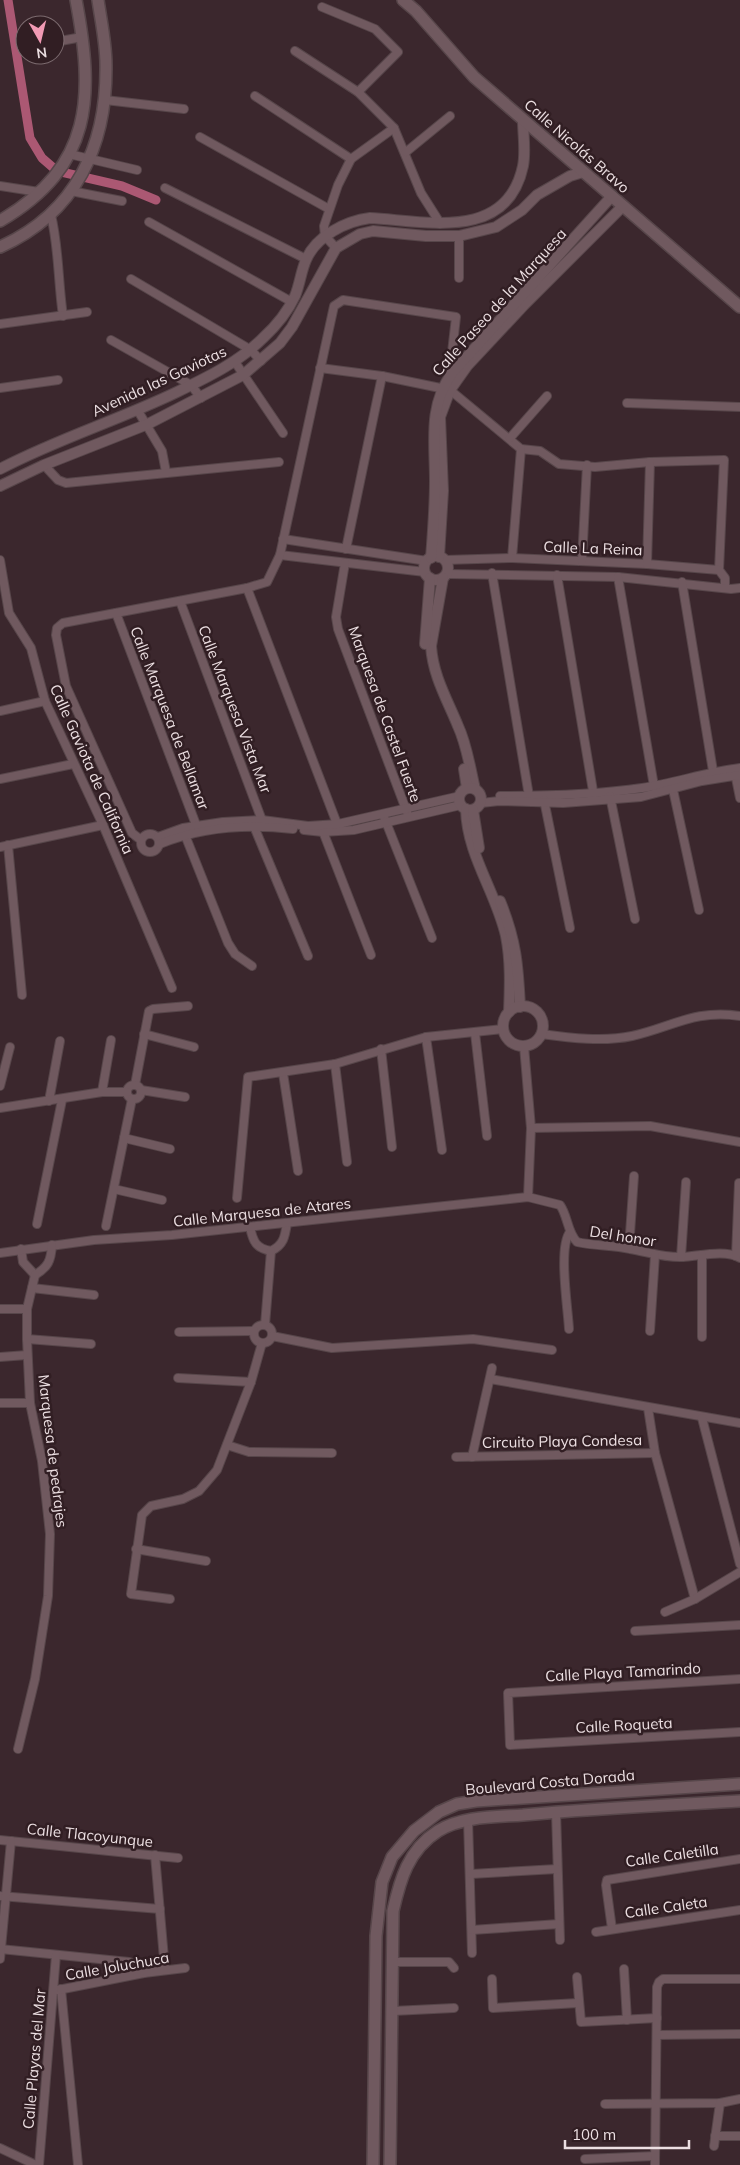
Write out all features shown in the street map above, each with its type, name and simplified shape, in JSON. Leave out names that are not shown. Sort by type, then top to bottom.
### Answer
[{"type":"main road","points":[[0,221],[18,210],[42,189],[67,157],[83,119],[87,76],[76,0]]},
{"type":"main road","points":[[0,248],[25,236],[51,215],[73,188],[87,163],[99,132],[105,100],[106,63],[98,0]]},
{"type":"main road","name":"Calle Nicolás Bravo","points":[[403,0],[416,11],[474,77],[740,307]]},
{"type":"main road","points":[[80,23],[101,18]]},
{"type":"main road","name":"Boulevard Costa Dorada","points":[[373,2165],[376,1936],[382,1882],[392,1857],[414,1831],[439,1812],[457,1804],[476,1800],[740,1784]]},
{"type":"main road","name":"Boulevard Costa Dorada","points":[[390,2165],[393,2060],[393,1912],[401,1877],[413,1855],[438,1831],[468,1820],[556,1812],[740,1801]]},
{"type":"main road","points":[[375,2059],[393,2060]]},
{"type":"street","points":[[322,7],[375,29],[398,52],[358,92]]},
{"type":"street","points":[[65,40],[82,37]]},
{"type":"street","points":[[295,51],[358,92],[394,128],[406,152],[421,193],[440,223]]},
{"type":"street","points":[[255,96],[351,159]]},
{"type":"street","points":[[105,100],[184,108]]},
{"type":"street","points":[[406,152],[450,116]]},
{"type":"street","name":"Avenida las Gaviotas","points":[[3,467],[138,410],[235,362],[251,350],[279,321],[293,298],[306,262],[325,236],[360,219],[440,223],[479,218],[501,207],[517,184],[523,165],[524,120]]},
{"type":"street","points":[[336,248],[325,236],[324,226],[329,209],[351,159],[394,128]]},
{"type":"street","points":[[200,136],[329,209]]},
{"type":"street","points":[[67,157],[87,163],[137,170]]},
{"type":"street","name":"Avenida las Gaviotas","points":[[2,484],[44,465],[148,424],[244,375],[280,343],[309,300],[320,275],[336,248],[360,234],[372,231],[426,236],[459,236],[496,227],[522,210],[537,196],[570,176],[583,172]]},
{"type":"street","points":[[0,186],[42,189]]},
{"type":"street","points":[[73,188],[122,201]]},
{"type":"street","points":[[165,188],[306,262]]},
{"type":"street","name":"Calle Paseo de la Marquesa","points":[[535,289],[612,196]]},
{"type":"street","name":"Calle Paseo de la Marquesa","points":[[509,1012],[511,970],[506,935],[471,844],[470,800],[462,758],[427,670],[425,646],[433,564],[443,491],[440,417],[446,388],[452,373],[535,289],[623,206]]},
{"type":"street","points":[[51,215],[58,243],[58,281],[63,316]]},
{"type":"street","points":[[149,222],[293,298]]},
{"type":"street","points":[[459,236],[459,278]]},
{"type":"street","points":[[131,279],[251,350],[261,361]]},
{"type":"street","points":[[116,613],[247,588],[267,582],[280,555],[334,306],[338,302],[343,300],[456,317],[450,370],[452,373]]},
{"type":"street","name":"Calle Paseo de la Marquesa","points":[[446,388],[522,302]]},
{"type":"street","points":[[0,324],[87,312]]},
{"type":"street","points":[[112,340],[191,385],[201,398]]},
{"type":"street","points":[[235,362],[284,433]]},
{"type":"street","points":[[320,368],[382,376],[446,388],[510,438],[521,449],[540,451],[558,464],[587,465],[724,460],[719,570],[725,578],[725,588]]},
{"type":"street","points":[[346,549],[382,376]]},
{"type":"street","points":[[0,388],[58,380]]},
{"type":"street","points":[[510,438],[548,396]]},
{"type":"street","points":[[627,403],[740,407]]},
{"type":"street","points":[[138,410],[148,424],[162,451],[166,472]]},
{"type":"street","points":[[512,558],[521,449]]},
{"type":"street","points":[[44,465],[58,480],[66,483],[279,462]]},
{"type":"street","points":[[648,564],[650,462]]},
{"type":"street","points":[[582,561],[587,465]]},
{"type":"street","name":"Calle La Reina","points":[[283,539],[433,564]]},
{"type":"street","name":"Calle La Reina","points":[[280,555],[345,563],[433,564],[512,558],[648,564],[719,570]]},
{"type":"street","name":"Calle Gaviota de California","points":[[0,560],[9,613],[31,648],[45,701],[103,825],[172,988]]},
{"type":"street","name":"Marquesa de Castel Fuerte","points":[[345,563],[336,617],[338,629],[407,812]]},
{"type":"street","points":[[433,564],[439,580],[445,576]]},
{"type":"street","name":"Calle Paseo de la Marquesa","points":[[433,564],[448,564],[431,646],[432,663],[459,728],[477,843],[512,931],[518,965],[520,1007]]},
{"type":"street","points":[[492,573],[529,796]]},
{"type":"street","name":"Calle La Reina","points":[[445,576],[492,573],[618,577],[740,588]]},
{"type":"street","points":[[557,575],[594,797]]},
{"type":"street","points":[[618,577],[654,786]]},
{"type":"street","points":[[682,582],[713,772]]},
{"type":"street","points":[[247,588],[339,827]]},
{"type":"street","name":"Calle Marquesa Vista Mar","points":[[180,601],[263,824]]},
{"type":"street","name":"Calle Gaviota de California","points":[[116,613],[63,623],[57,628],[56,635],[66,686],[132,833],[141,840]]},
{"type":"street","name":"Calle Marquesa de Bellamar","points":[[116,613],[198,829]]},
{"type":"street","points":[[0,710],[45,701]]},
{"type":"street","points":[[0,779],[73,764]]},
{"type":"street","points":[[610,795],[641,797],[713,772],[737,772]]},
{"type":"street","points":[[470,800],[544,800],[594,797],[654,786],[702,781],[737,772]]},
{"type":"street","points":[[737,772],[740,798]]},
{"type":"street","points":[[672,785],[699,910]]},
{"type":"street","points":[[610,795],[635,918]]},
{"type":"street","points":[[159,840],[184,831],[253,824],[322,828],[339,827],[470,800],[529,796],[544,800]]},
{"type":"street","points":[[544,800],[570,928]]},
{"type":"street","points":[[384,819],[432,938]]},
{"type":"street","points":[[253,824],[308,956]]},
{"type":"street","points":[[22,995],[4,846],[103,825]]},
{"type":"street","points":[[322,828],[371,955]]},
{"type":"street","points":[[184,831],[228,943],[235,954],[252,966]]},
{"type":"street","points":[[149,833],[159,840],[157,849],[150,852],[142,847],[141,840],[149,833]]},
{"type":"street","points":[[0,1108],[62,1100],[102,1092],[139,1097],[138,1088],[144,1034],[151,1010],[188,1006]]},
{"type":"street","points":[[520,1007],[531,1008],[539,1015],[542,1024],[541,1034],[537,1040],[524,1046],[510,1042],[503,1029],[505,1017],[509,1012],[520,1007]]},
{"type":"street","points":[[541,1034],[584,1039],[632,1036],[689,1017],[740,1016]]},
{"type":"street","points":[[237,1198],[248,1077],[335,1064],[426,1037],[503,1029]]},
{"type":"street","points":[[474,1033],[487,1136]]},
{"type":"street","points":[[144,1034],[194,1047]]},
{"type":"street","points":[[426,1037],[442,1150]]},
{"type":"street","points":[[102,1092],[111,1040]]},
{"type":"street","points":[[49,1101],[60,1041]]},
{"type":"street","points":[[524,1046],[531,1128],[528,1197]]},
{"type":"street","points":[[0,1086],[10,1047]]},
{"type":"street","points":[[381,1049],[392,1147]]},
{"type":"street","points":[[335,1064],[347,1162]]},
{"type":"street","points":[[284,1073],[298,1171]]},
{"type":"street","points":[[106,1226],[124,1138],[130,1087],[184,1097]]},
{"type":"street","points":[[37,1224],[62,1100]]},
{"type":"street","points":[[531,1128],[650,1126],[740,1142]]},
{"type":"street","points":[[124,1138],[170,1149]]},
{"type":"street","points":[[629,1248],[634,1176]]},
{"type":"street","points":[[681,1257],[686,1182]]},
{"type":"street","points":[[738,1257],[739,1183]]},
{"type":"street","points":[[114,1189],[162,1200]]},
{"type":"street","name":"Calle Marquesa de Atares","points":[[0,1253],[52,1245],[250,1227],[528,1197]]},
{"type":"street","name":"Del honor","points":[[528,1197],[560,1205],[564,1211],[570,1232],[577,1242],[629,1248],[655,1255],[738,1257]]},
{"type":"street","points":[[250,1227],[253,1242],[261,1249],[271,1252],[280,1247],[285,1238],[287,1223]]},
{"type":"street","points":[[569,1329],[565,1252],[566,1237],[570,1232]]},
{"type":"street","points":[[21,1250],[23,1262],[35,1275],[47,1267],[52,1257],[52,1245]]},
{"type":"street","points":[[265,1325],[271,1252]]},
{"type":"street","points":[[650,1331],[655,1255]]},
{"type":"street","points":[[702,1255],[702,1337]]},
{"type":"street","name":"Marquesa de pedrajes","points":[[18,1749],[35,1679],[48,1596],[50,1534],[42,1461],[30,1403],[27,1339],[26,1309],[35,1275]]},
{"type":"street","points":[[32,1288],[94,1295]]},
{"type":"street","points":[[0,1309],[26,1309]]},
{"type":"street","points":[[265,1325],[271,1329],[272,1336],[270,1340],[262,1343],[257,1341],[254,1331],[258,1326],[265,1325]]},
{"type":"street","points":[[179,1332],[254,1331]]},
{"type":"street","points":[[272,1336],[332,1348],[472,1338],[552,1350]]},
{"type":"street","points":[[27,1339],[91,1344]]},
{"type":"street","points":[[170,1599],[131,1594],[142,1515],[151,1506],[182,1499],[199,1491],[217,1470],[251,1382],[262,1343]]},
{"type":"street","points":[[0,1357],[28,1355]]},
{"type":"street","name":"Circuito Playa Condesa","points":[[492,1368],[472,1457],[655,1453]]},
{"type":"street","points":[[178,1378],[251,1382]]},
{"type":"street","points":[[490,1379],[702,1418],[740,1423]]},
{"type":"street","points":[[0,1404],[30,1403]]},
{"type":"street","name":"Circuito Playa Condesa","points":[[648,1408],[655,1453],[695,1599]]},
{"type":"street","points":[[702,1418],[740,1564]]},
{"type":"street","points":[[227,1445],[249,1452],[332,1453]]},
{"type":"street","points":[[456,1457],[472,1457]]},
{"type":"street","points":[[136,1549],[206,1561]]},
{"type":"street","points":[[665,1612],[695,1599],[740,1572]]},
{"type":"street","points":[[635,1632],[740,1625]]},
{"type":"street","name":"Calle Playa Tamarindo","points":[[510,1744],[508,1693],[740,1679]]},
{"type":"street","name":"Calle Roqueta","points":[[510,1744],[740,1732]]},
{"type":"street","points":[[556,1812],[560,1940]]},
{"type":"street","points":[[468,1820],[472,1953]]},
{"type":"street","name":"Calle Tlacoyunque","points":[[0,1840],[178,1858]]},
{"type":"street","points":[[0,1959],[3,1896],[11,1840]]},
{"type":"street","points":[[155,1855],[165,1970]]},
{"type":"street","name":"Calle Caletilla","points":[[612,1929],[606,1885],[608,1880],[740,1859]]},
{"type":"street","points":[[471,1874],[557,1869]]},
{"type":"street","points":[[3,1896],[160,1909]]},
{"type":"street","name":"Calle Caleta","points":[[596,1932],[740,1910]]},
{"type":"street","points":[[472,1930],[560,1924]]},
{"type":"street","points":[[1,1949],[129,1962],[139,1966],[144,1972]]},
{"type":"street","name":"Calle Playas del Mar","points":[[38,2165],[57,1990],[56,1955]]},
{"type":"street","points":[[392,1962],[449,1962],[454,1968]]},
{"type":"street","name":"Calle Joluchuca","points":[[57,1990],[144,1972],[185,1968]]},
{"type":"street","points":[[624,1969],[627,2020]]},
{"type":"street","points":[[577,1977],[580,2022],[657,2018]]},
{"type":"street","points":[[492,1979],[493,2008],[578,2003]]},
{"type":"street","points":[[585,2159],[655,2161],[658,1982],[663,1979],[740,1980]]},
{"type":"street","points":[[57,1990],[78,2165]]},
{"type":"street","points":[[393,2010],[454,2008]]},
{"type":"street","points":[[657,2034],[740,2034]]},
{"type":"street","points":[[605,2104],[720,2103],[740,2098]]},
{"type":"street","points":[[714,2146],[720,2103]]},
{"type":"street","points":[[715,2136],[740,2136]]},
{"type":"street","points":[[0,2148],[38,2165]]},
{"type":"waterway","points":[[8,0],[30,138],[42,158],[57,171],[122,186],[156,200]]}]
